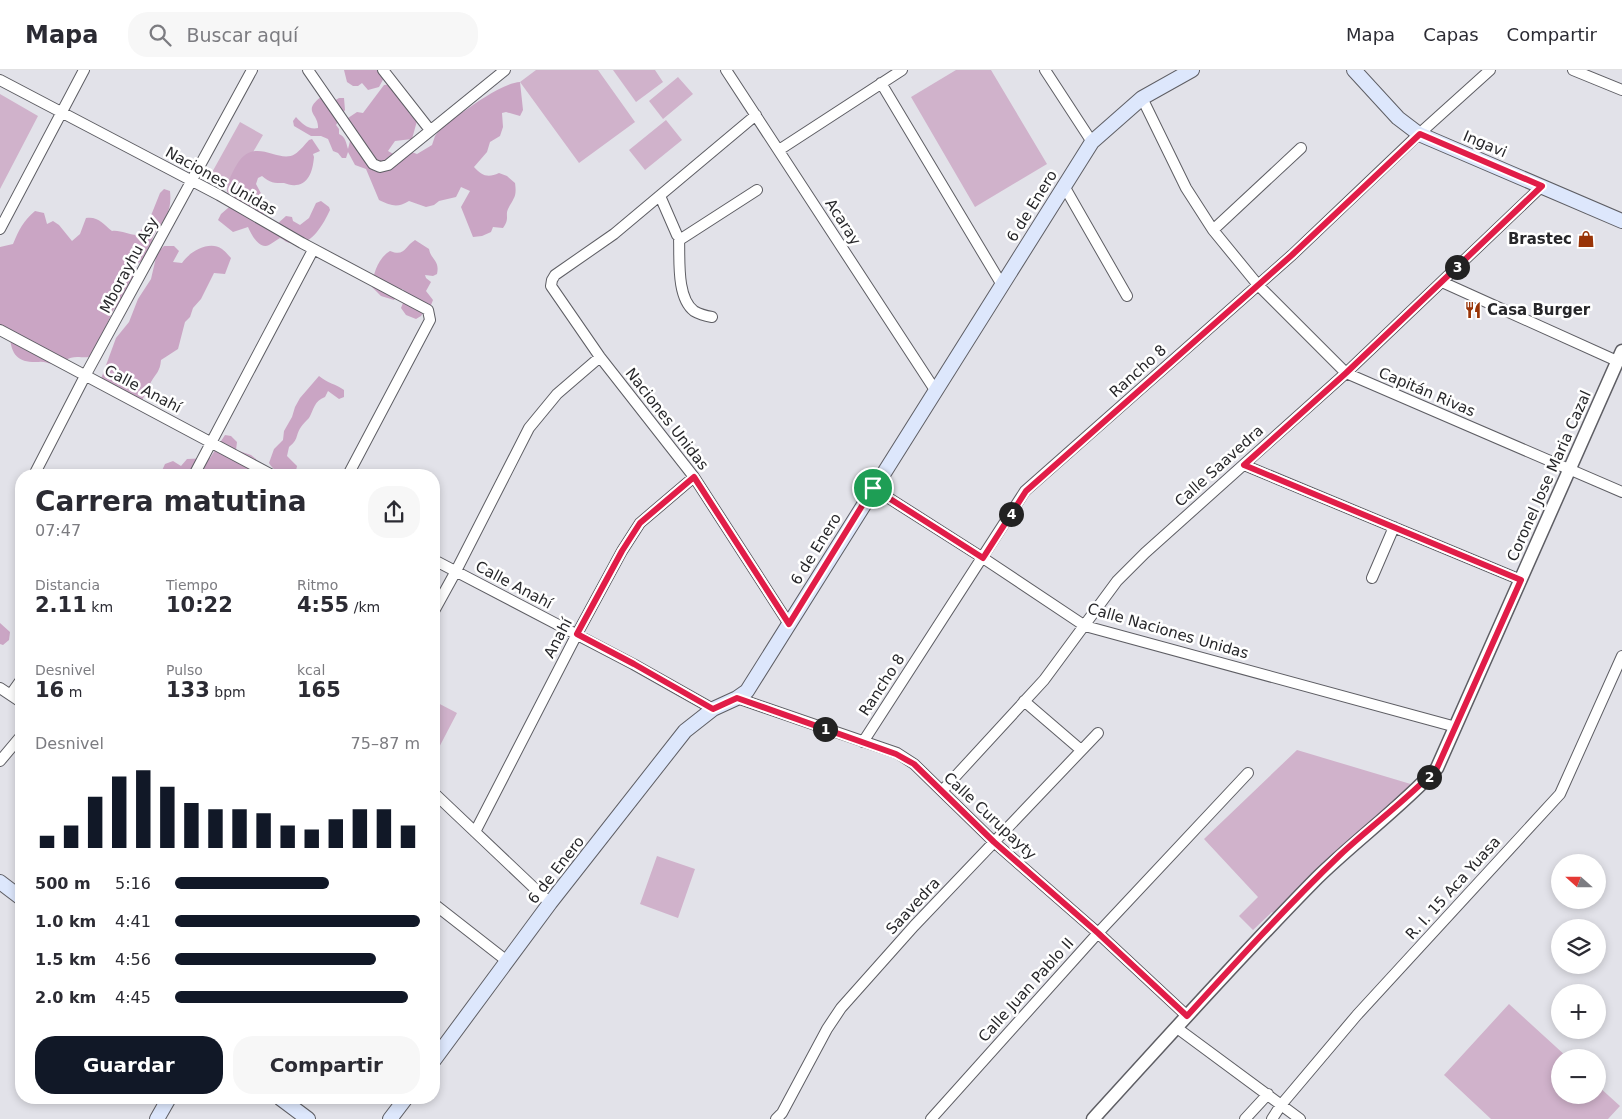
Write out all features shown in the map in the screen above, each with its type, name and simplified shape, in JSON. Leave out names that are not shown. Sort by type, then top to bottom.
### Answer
[{"type":"main road","name":"6 de Enero","points":[[440,1049],[550,903],[685,731],[713,709],[737,698],[747,691],[1092,142],[1142,98],[1192,70]]},
{"type":"main road","name":"Ingavi","points":[[1354,70],[1398,118],[1420,134],[1622,221]]},
{"type":"main road","points":[[0,882],[15,893]]},
{"type":"main road","points":[[157,1119],[166,1104]]},
{"type":"main road","points":[[288,1104],[308,1119]]},
{"type":"main road","points":[[390,1119],[401,1104]]},
{"type":"street","points":[[0,229],[84,70]]},
{"type":"street","name":"Mborayhu Asy","points":[[37,469],[252,70]]},
{"type":"street","points":[[308,70],[373,164],[380,167],[388,165],[505,70]]},
{"type":"street","points":[[383,70],[430,130]]},
{"type":"street","name":"Acaray","points":[[726,70],[935,390]]},
{"type":"street","points":[[778,150],[902,70]]},
{"type":"street","points":[[1045,70],[1092,142]]},
{"type":"street","name":"Rancho 8","points":[[863,742],[1026,491],[1292,255],[1490,70]]},
{"type":"street","points":[[1573,70],[1622,90]]},
{"type":"street","name":"Naciones Unidas","points":[[0,80],[219,195],[313,250],[428,310],[430,320],[351,469]]},
{"type":"street","points":[[881,84],[1002,285]]},
{"type":"street","name":"Capitán Rivas","points":[[1142,98],[1186,188],[1213,230],[1258,285],[1346,373],[1622,492]]},
{"type":"street","points":[[712,317],[692,310],[685,297],[680,279],[679,238],[660,196],[756,115]]},
{"type":"street","points":[[1213,230],[1301,148]]},
{"type":"street","points":[[1064,186],[1127,296]]},
{"type":"street","name":"Calle Saavedra","points":[[942,791],[1044,680],[1117,581],[1145,553],[1346,373],[1542,186]]},
{"type":"street","points":[[679,238],[684,239],[757,190]]},
{"type":"street","name":"Naciones Unidas","points":[[660,196],[614,234],[555,275],[551,286],[600,356],[694,477],[789,624]]},
{"type":"street","points":[[197,469],[313,250]]},
{"type":"street","points":[[1442,282],[1620,356]]},
{"type":"street","name":"Calle Anahí","points":[[0,330],[261,469]]},
{"type":"street","points":[[440,600],[529,428],[557,394],[600,356]]},
{"type":"street","name":"Coronel Jose Maria Cazal","points":[[1093,1119],[1273,923],[1342,854],[1418,789],[1437,768],[1620,356]]},
{"type":"street","points":[[1244,465],[1521,580]]},
{"type":"street","name":"Anahí","points":[[475,832],[622,551],[640,523],[694,477]]},
{"type":"street","name":"Calle Naciones Unidas","points":[[873,488],[1085,626],[1456,726]]},
{"type":"street","points":[[1372,578],[1394,527]]},
{"type":"street","name":"Calle Anahí","points":[[440,563],[634,664],[713,709]]},
{"type":"street","name":"R. I. 15 Aca Yuasa","points":[[1272,1119],[1281,1105],[1357,1015],[1560,794],[1622,656]]},
{"type":"street","points":[[0,688],[15,698]]},
{"type":"street","points":[[10,694],[15,688]]},
{"type":"street","name":"Calle Curupayty","points":[[737,698],[896,754],[914,764],[994,842],[1098,933],[1187,1016]]},
{"type":"street","points":[[1024,701],[1081,750]]},
{"type":"street","name":"Saavedra","points":[[776,1119],[782,1113],[827,1029],[842,1008],[914,926],[1098,733]]},
{"type":"street","points":[[0,761],[15,743]]},
{"type":"street","name":"Calle Juan Pablo II","points":[[931,1119],[1098,933],[1248,773]]},
{"type":"street","points":[[440,799],[550,903]]},
{"type":"street","points":[[440,909],[507,962]]},
{"type":"street","points":[[1176,1028],[1300,1119]]},
{"type":"street","points":[[1245,1119],[1268,1094]]},
{"type":"shaded area","points":[[344,70],[379,70],[385,76],[379,87],[368,90],[362,83],[358,86],[353,86],[347,82]]},
{"type":"shaded area","points":[[536,70],[598,70],[635,122],[579,163],[520,82]]},
{"type":"shaded area","points":[[613,70],[655,70],[663,82],[636,102]]},
{"type":"shaded area","points":[[956,70],[991,70],[1047,164],[975,207],[911,97]]},
{"type":"shaded area","points":[[678,77],[693,94],[663,119],[649,101]]},
{"type":"shaded area","points":[[520,82],[523,110],[520,116],[506,112],[502,113],[503,127],[500,136],[490,142],[487,152],[474,167],[485,175],[499,173],[507,176],[515,183],[516,188],[503,228],[493,227],[491,232],[482,236],[473,237],[461,207],[470,191],[461,187],[456,197],[439,201],[434,205],[426,207],[409,201],[401,205],[387,204],[379,200],[366,169],[355,165],[348,152],[346,158],[342,158],[333,151],[328,139],[321,136],[311,136],[294,126],[293,121],[296,117],[306,126],[318,128],[318,123],[312,112],[316,101],[322,96],[334,101],[344,98],[345,110],[336,125],[348,149],[351,137],[345,125],[348,118],[357,112],[363,113],[384,85],[394,84],[408,102],[409,113],[417,121],[412,139],[395,141],[388,151],[397,156],[406,150],[417,154],[432,145],[435,136],[454,111],[463,112],[499,89]]},
{"type":"shaded area","points":[[0,94],[38,116],[0,189]]},
{"type":"shaded area","points":[[666,120],[682,140],[645,170],[629,150]]},
{"type":"shaded area","points":[[240,122],[263,135],[232,188],[210,176]]},
{"type":"shaded area","points":[[312,139],[320,151],[313,154],[312,170],[305,182],[294,185],[277,183],[267,180],[262,176],[258,178],[256,184],[265,201],[263,210],[265,219],[276,225],[286,216],[292,217],[293,221],[300,225],[309,218],[316,203],[321,201],[329,207],[330,210],[320,229],[310,239],[297,244],[289,243],[280,238],[265,246],[256,240],[248,227],[233,232],[218,220],[221,214],[235,202],[235,197],[227,192],[228,185],[234,169],[243,157],[250,152],[258,151],[288,156],[297,153]]},
{"type":"shaded area","points":[[164,189],[170,191],[170,204],[167,214],[154,235],[150,251],[133,268],[133,281],[121,304],[114,309],[92,356],[74,357],[50,364],[26,361],[17,357],[12,349],[10,336],[0,329],[0,247],[13,244],[27,218],[35,211],[44,213],[47,224],[53,221],[59,225],[72,241],[80,234],[86,218],[97,219],[112,231],[137,235],[146,224],[160,193]]},
{"type":"shaded area","points":[[415,240],[429,249],[438,269],[437,274],[433,276],[425,275],[431,282],[426,291],[433,300],[431,305],[416,319],[406,315],[401,308],[403,303],[410,298],[402,289],[394,300],[381,296],[372,287],[375,272],[382,258],[390,251],[395,253],[402,252]]},
{"type":"shaded area","points":[[164,246],[174,246],[179,251],[173,262],[182,263],[194,251],[211,246],[222,249],[231,258],[225,274],[214,273],[201,299],[185,322],[178,349],[161,360],[159,370],[139,404],[98,387],[116,338],[129,322],[138,299],[151,279],[157,253]]},
{"type":"shaded area","points":[[319,376],[344,390],[344,397],[339,399],[328,391],[325,397],[316,403],[309,418],[299,430],[296,440],[289,447],[287,456],[297,466],[296,469],[273,469],[269,463],[274,449],[283,440],[284,431],[300,398]]},
{"type":"shaded area","points":[[225,435],[231,436],[237,442],[236,450],[251,455],[256,459],[257,469],[163,469],[165,464],[173,461],[181,466],[187,459],[210,458]]},
{"type":"shaded area","points":[[0,623],[10,632],[9,640],[3,645],[0,644]]},
{"type":"shaded area","points":[[440,704],[457,713],[440,746]]},
{"type":"shaded area","points":[[1297,750],[1414,785],[1276,916],[1272,912],[1253,930],[1239,916],[1258,897],[1204,839]]},
{"type":"shaded area","points":[[657,856],[695,869],[678,918],[640,904]]},
{"type":"shaded area","points":[[1509,1004],[1558,1049],[1551,1049],[1551,1104],[1606,1104],[1606,1093],[1620,1106],[1608,1119],[1491,1119],[1444,1075]]},
{"type":"place","name":"Brastec","points":[[1586,239]]},
{"type":"place","name":"Casa Burger","points":[[1473,310]]},
{"type":"route","points":[[1420,134],[1542,186],[1346,373],[1244,465],[1521,580],[1437,768],[1418,789],[1342,854],[1273,923],[1187,1016],[1098,933],[994,842],[914,764],[896,754],[737,698],[713,709],[577,634],[622,551],[640,523],[694,477],[789,624],[873,488],[983,558],[1026,491],[1292,255],[1420,134]]}]
